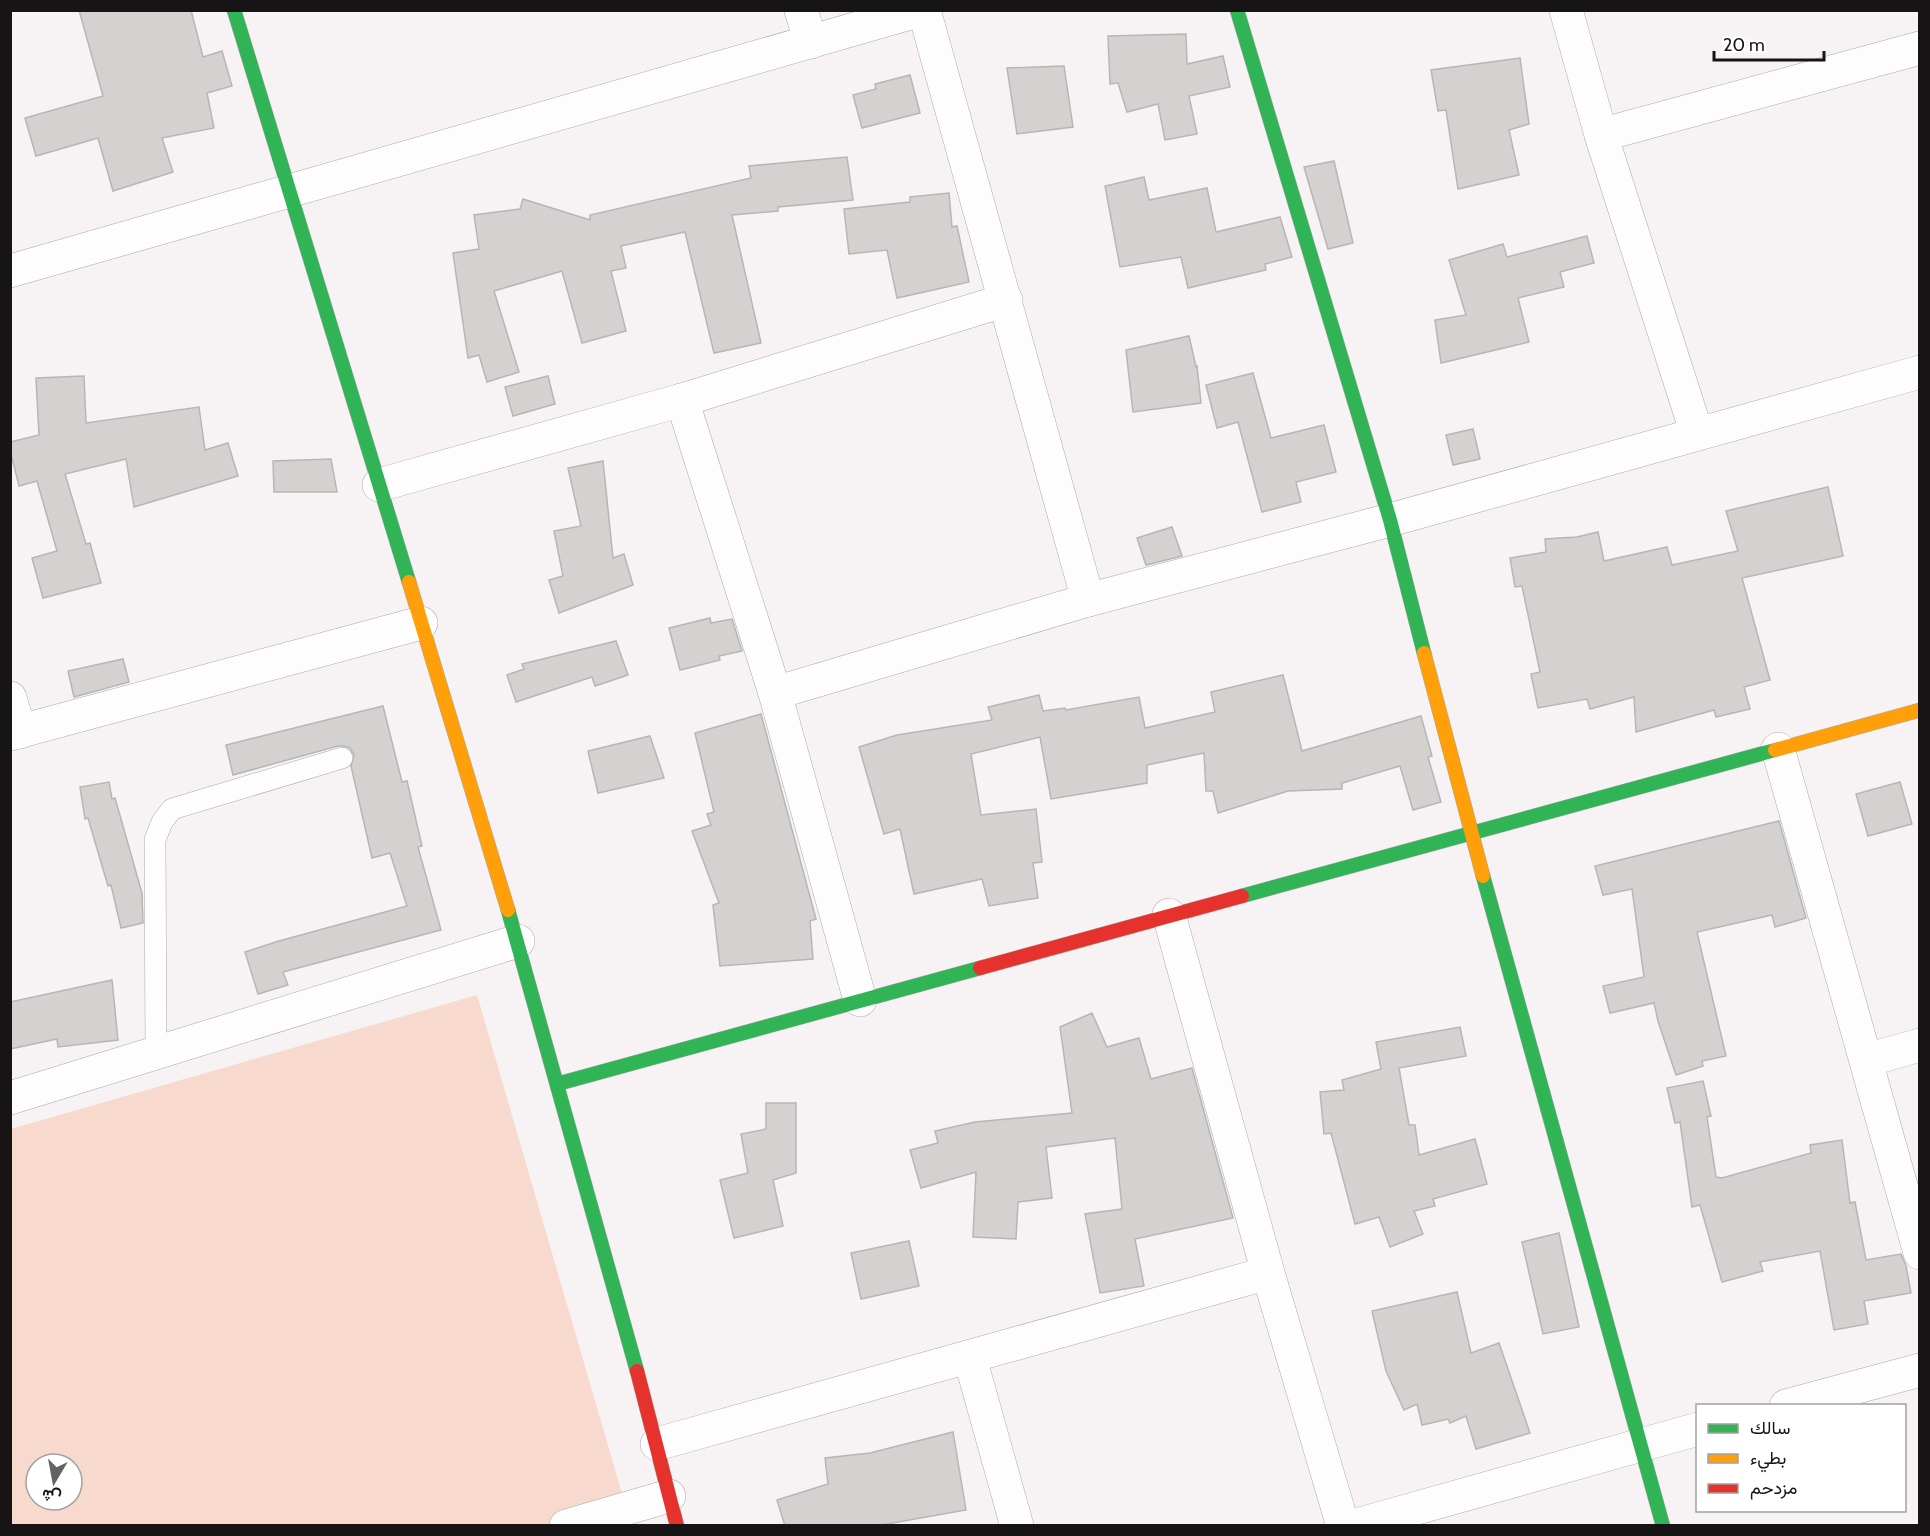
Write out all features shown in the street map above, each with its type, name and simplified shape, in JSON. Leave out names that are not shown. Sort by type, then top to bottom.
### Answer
[{"type":"street","points":[[234,10],[518,941],[657,1444],[673,1511],[566,1526]]},
{"type":"street","points":[[801,10],[811,42]]},
{"type":"street","points":[[10,271],[922,10],[1006,300],[1088,600]]},
{"type":"street","points":[[1237,10],[1390,520],[1470,833],[1663,1526]]},
{"type":"street","points":[[1566,10],[1601,135],[1697,434]]},
{"type":"street","points":[[1601,135],[1920,48]]},
{"type":"street","points":[[379,485],[682,400],[1006,300]]},
{"type":"street","points":[[775,693],[1088,600],[1390,520],[1920,372]]},
{"type":"street","points":[[682,400],[775,693],[860,1000]]},
{"type":"street","points":[[10,698],[15,733],[422,623]]},
{"type":"street","points":[[557,1083],[1920,710]]},
{"type":"street","points":[[1778,748],[1920,1253]]},
{"type":"street","points":[[1169,915],[1268,1273],[1343,1526]]},
{"type":"street","points":[[10,1098],[518,941]]},
{"type":"street","points":[[1867,1060],[1920,1045]]},
{"type":"street","points":[[657,1444],[1268,1273]]},
{"type":"street","points":[[970,1358],[1017,1526]]},
{"type":"street","points":[[1793,1404],[1920,1370]]},
{"type":"street","points":[[1353,1526],[1696,1430]]},
{"type":"lane","points":[[156,1053],[155,840],[162,822],[172,809],[342,758]]},
{"type":"shaded area","points":[[477,995],[625,1504],[549,1526],[11,1526],[11,1129]]},
{"type":"building","points":[[79,10],[191,10],[203,57],[222,51],[232,86],[207,93],[214,128],[162,138],[173,172],[113,191],[98,138],[36,156],[25,118],[103,96]]},
{"type":"building","points":[[1186,34],[1187,64],[1223,56],[1230,87],[1189,96],[1197,134],[1165,140],[1158,104],[1127,112],[1118,83],[1110,84],[1108,36]]},
{"type":"building","points":[[1520,58],[1529,124],[1509,130],[1519,175],[1458,189],[1446,110],[1438,111],[1431,70]]},
{"type":"building","points":[[1064,66],[1073,127],[1017,134],[1007,68]]},
{"type":"building","points":[[910,75],[920,113],[862,128],[853,95],[876,89],[875,84]]},
{"type":"building","points":[[847,157],[853,200],[778,207],[778,211],[732,215],[761,343],[714,353],[685,232],[621,246],[626,268],[611,271],[626,331],[582,343],[562,271],[494,291],[519,372],[487,382],[479,355],[468,358],[453,253],[479,249],[474,215],[520,209],[523,199],[590,220],[590,215],[751,178],[749,166]]},
{"type":"building","points":[[1334,161],[1353,243],[1328,249],[1304,167]]},
{"type":"building","points":[[1144,177],[1149,200],[1207,188],[1216,232],[1280,217],[1292,257],[1265,264],[1266,270],[1188,288],[1181,257],[1120,267],[1105,186]]},
{"type":"building","points":[[949,193],[952,227],[957,226],[969,282],[897,298],[887,250],[849,254],[844,209],[910,202],[910,197]]},
{"type":"building","points":[[1587,236],[1594,263],[1560,272],[1564,287],[1518,298],[1529,342],[1441,363],[1435,320],[1466,315],[1449,260],[1503,244],[1507,257]]},
{"type":"building","points":[[1189,336],[1197,366],[1201,403],[1133,412],[1126,350]]},
{"type":"building","points":[[1253,373],[1271,438],[1324,425],[1336,472],[1296,482],[1301,502],[1262,512],[1238,422],[1217,428],[1206,385]]},
{"type":"building","points":[[84,376],[86,423],[199,407],[205,450],[228,443],[238,476],[134,507],[126,459],[65,474],[86,544],[90,543],[101,583],[43,598],[32,558],[57,551],[37,481],[19,486],[10,442],[39,435],[36,378]]},
{"type":"building","points":[[548,376],[555,404],[513,416],[505,387]]},
{"type":"building","points":[[1473,429],[1480,459],[1453,465],[1446,435]]},
{"type":"building","points":[[331,459],[337,492],[274,492],[273,461]]},
{"type":"building","points":[[603,461],[613,558],[624,554],[633,585],[559,613],[549,580],[563,576],[554,531],[581,526],[568,468]]},
{"type":"building","points":[[1828,487],[1843,556],[1742,578],[1770,680],[1744,687],[1750,709],[1716,717],[1714,710],[1636,732],[1634,697],[1590,709],[1587,699],[1538,708],[1531,674],[1540,672],[1522,586],[1515,587],[1510,558],[1546,552],[1545,539],[1577,537],[1598,532],[1604,561],[1667,547],[1672,565],[1738,551],[1726,511]]},
{"type":"building","points":[[1172,527],[1182,556],[1146,565],[1137,538]]},
{"type":"building","points":[[710,618],[711,623],[732,619],[742,651],[719,656],[720,660],[680,670],[669,628]]},
{"type":"building","points":[[616,641],[628,675],[595,686],[592,677],[516,702],[507,675],[524,669],[522,664]]},
{"type":"building","points":[[123,659],[129,682],[74,697],[68,671]]},
{"type":"building","points":[[1283,675],[1302,751],[1421,716],[1432,756],[1428,757],[1441,802],[1413,810],[1400,766],[1342,783],[1342,789],[1288,791],[1218,813],[1213,791],[1206,791],[1204,753],[1147,765],[1147,783],[1051,799],[1040,737],[971,754],[981,815],[1036,809],[1042,862],[1033,863],[1038,898],[989,906],[982,879],[914,894],[900,829],[884,834],[859,747],[897,735],[992,720],[988,707],[1039,695],[1043,711],[1065,708],[1066,710],[1139,697],[1145,728],[1215,712],[1211,692]]},
{"type":"building","points":[[383,706],[402,782],[407,781],[422,846],[418,847],[441,930],[283,972],[288,985],[258,994],[245,952],[407,906],[390,853],[372,858],[351,766],[354,755],[350,748],[338,746],[233,775],[226,745]]},
{"type":"building","points":[[761,714],[816,919],[810,921],[813,959],[720,966],[713,905],[719,903],[692,831],[711,825],[707,814],[714,812],[695,733]]},
{"type":"building","points":[[650,736],[664,778],[598,793],[588,751]]},
{"type":"building","points":[[109,782],[112,799],[115,798],[142,893],[143,923],[121,928],[111,885],[108,886],[88,818],[85,819],[80,787]]},
{"type":"building","points":[[1900,782],[1912,824],[1868,836],[1856,794]]},
{"type":"building","points":[[1779,821],[1806,918],[1775,927],[1772,915],[1697,932],[1726,1056],[1702,1061],[1703,1066],[1676,1075],[1654,1003],[1610,1013],[1603,986],[1644,977],[1632,889],[1603,895],[1595,866]]},
{"type":"building","points":[[112,980],[118,1040],[58,1047],[57,1039],[10,1049],[10,1002]]},
{"type":"building","points":[[1092,1013],[1107,1047],[1139,1038],[1151,1079],[1192,1068],[1233,1218],[1135,1239],[1144,1286],[1100,1293],[1085,1214],[1122,1209],[1115,1138],[1046,1147],[1052,1198],[1018,1202],[1016,1239],[973,1237],[976,1172],[921,1188],[910,1150],[938,1143],[935,1131],[975,1122],[1072,1113],[1060,1027]]},
{"type":"building","points":[[1460,1027],[1466,1056],[1399,1068],[1409,1125],[1415,1125],[1419,1155],[1475,1139],[1487,1184],[1433,1199],[1435,1206],[1414,1211],[1423,1234],[1390,1247],[1379,1217],[1355,1224],[1331,1133],[1324,1134],[1320,1092],[1344,1090],[1342,1080],[1381,1069],[1376,1042]]},
{"type":"building","points":[[1703,1081],[1711,1116],[1707,1117],[1716,1177],[1722,1178],[1811,1153],[1810,1145],[1842,1140],[1850,1203],[1855,1202],[1866,1260],[1901,1254],[1906,1266],[1911,1293],[1864,1301],[1868,1324],[1834,1330],[1820,1251],[1760,1262],[1763,1271],[1722,1282],[1700,1205],[1692,1207],[1680,1122],[1675,1123],[1667,1088]]},
{"type":"building","points":[[766,1103],[796,1103],[796,1173],[773,1180],[783,1226],[734,1238],[720,1180],[748,1173],[741,1134],[766,1129]]},
{"type":"building","points":[[1559,1233],[1579,1327],[1543,1334],[1522,1242]]},
{"type":"building","points":[[909,1241],[919,1286],[861,1299],[851,1253]]},
{"type":"building","points":[[1457,1292],[1471,1353],[1499,1343],[1530,1433],[1476,1449],[1466,1416],[1450,1423],[1448,1419],[1422,1425],[1417,1404],[1404,1410],[1386,1371],[1372,1311]]},
{"type":"building","points":[[953,1432],[966,1510],[876,1526],[785,1526],[777,1500],[828,1484],[825,1458],[870,1453]]},
{"type":"traffic: fast","points":[[234,10],[409,582]]},
{"type":"traffic: fast","points":[[1237,10],[1390,520],[1424,653]]},
{"type":"traffic: fast","points":[[1242,896],[1775,750]]},
{"type":"traffic: fast","points":[[1483,876],[1663,1526]]},
{"type":"traffic: fast","points":[[508,910],[637,1371]]},
{"type":"traffic: fast","points":[[557,1084],[980,968]]},
{"type":"traffic: slow","points":[[409,582],[508,910]]},
{"type":"traffic: slow","points":[[1424,653],[1483,876]]},
{"type":"traffic: slow","points":[[1775,750],[1920,710]]},
{"type":"traffic: jam","points":[[980,968],[1242,896]]},
{"type":"traffic: jam","points":[[637,1371],[677,1526]]}]
